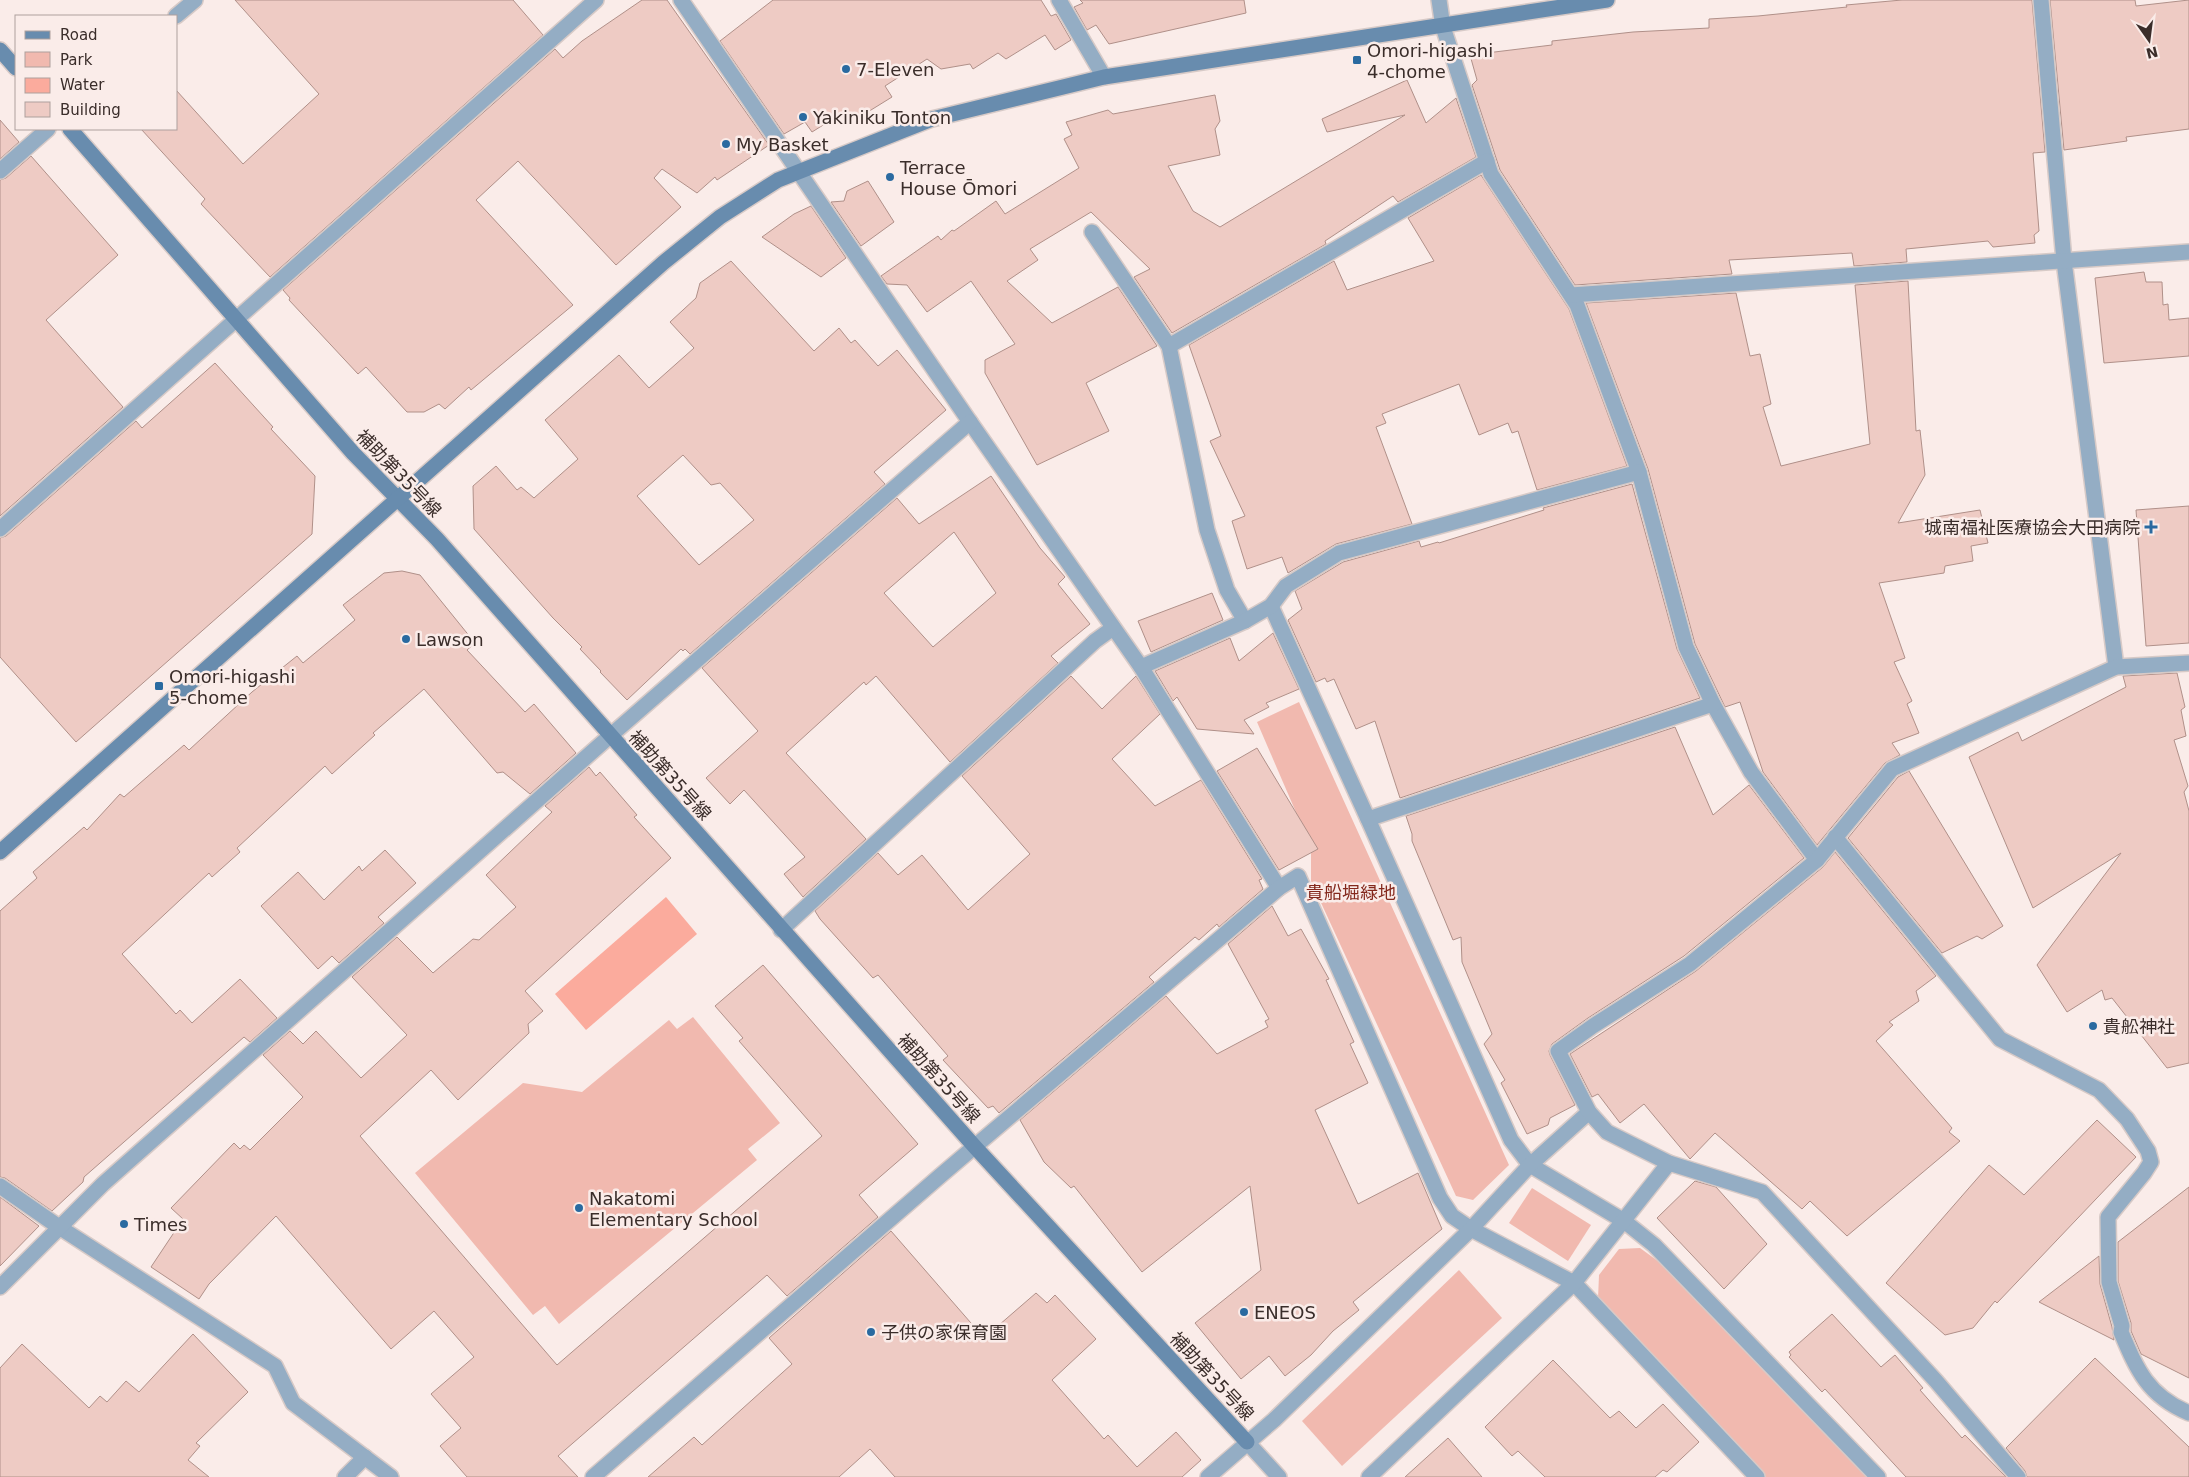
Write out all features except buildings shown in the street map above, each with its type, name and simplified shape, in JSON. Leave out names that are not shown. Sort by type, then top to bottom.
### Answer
[{"type":"street","points":[[177,15],[194,0]]},
{"type":"street","points":[[0,529],[596,0]]},
{"type":"street","points":[[681,0],[970,422],[1040,519],[1141,667],[1279,888]]},
{"type":"street","points":[[1059,0],[1104,77]]},
{"type":"street","points":[[1439,0],[1443,27],[1491,174],[1577,305],[1639,472],[1686,646],[1713,704],[1751,772],[1817,860]]},
{"type":"street","points":[[0,852],[663,263],[720,217],[778,180],[799,170],[932,119],[1104,77],[1443,27],[1607,0]]},
{"type":"street","points":[[2042,0],[2064,261],[2116,667]]},
{"type":"street","points":[[0,50],[15,67]]},
{"type":"street","points":[[0,172],[47,130]]},
{"type":"street","name":"補助第35号線","points":[[71,130],[348,447],[437,539],[975,1147],[1247,1442]]},
{"type":"street","points":[[1168,346],[1486,161]]},
{"type":"street","points":[[1092,232],[1168,346],[1207,530],[1227,590],[1246,621]]},
{"type":"street","points":[[1571,295],[2189,252]]},
{"type":"street","points":[[0,1287],[102,1184],[610,736],[970,422]]},
{"type":"street","points":[[1141,667],[1246,621],[1271,606],[1286,586],[1339,553],[1639,472]]},
{"type":"street","points":[[1271,606],[1368,819],[1510,1140],[1530,1165],[1624,1221],[1654,1245],[1878,1477]]},
{"type":"street","points":[[781,930],[1096,641],[1113,628]]},
{"type":"street","points":[[2018,1477],[1936,1381],[1762,1192],[1669,1163],[1607,1132],[1589,1112],[1558,1051],[1593,1026],[1690,964],[1817,860],[1892,769],[2116,667],[2189,663]]},
{"type":"street","points":[[1368,819],[1713,704]]},
{"type":"street","points":[[1835,837],[2000,1039],[2099,1090],[2127,1119],[2148,1151],[2151,1162],[2108,1218],[2109,1282],[2122,1326],[2121,1332],[2137,1370],[2151,1390],[2178,1409],[2189,1413]]},
{"type":"street","points":[[593,1477],[975,1147],[1279,888],[1298,876],[1440,1198],[1452,1216],[1471,1229],[1574,1283],[1757,1477]]},
{"type":"street","points":[[1208,1477],[1274,1420],[1471,1229],[1530,1165],[1589,1112]]},
{"type":"street","points":[[1369,1477],[1574,1283],[1669,1163]]},
{"type":"street","points":[[0,1186],[59,1227],[274,1366],[293,1403],[391,1477]]},
{"type":"street","points":[[1247,1442],[1279,1477]]},
{"type":"street","points":[[345,1477],[365,1457]]},
{"type":"green space","name":"貴船堀緑地","points":[[1299,702],[1509,1165],[1473,1200],[1456,1196],[1311,881],[1311,847],[1257,722]]},
{"type":"green space","points":[[693,1017],[780,1123],[748,1149],[757,1160],[559,1324],[545,1306],[533,1315],[415,1173],[523,1083],[582,1092],[669,1020],[677,1029]]},
{"type":"green space","points":[[1532,1188],[1591,1225],[1568,1261],[1509,1223]]},
{"type":"green space","points":[[1640,1248],[1662,1264],[1869,1477],[1766,1477],[1598,1299],[1599,1275],[1619,1249]]},
{"type":"green space","points":[[1459,1270],[1502,1318],[1342,1466],[1302,1421]]},
{"type":"water","points":[[666,897],[697,934],[586,1030],[555,994]]},
{"type":"place","name":"Omori-higashi 4-chome","points":[[1357,60]]},
{"type":"place","name":"7-Eleven","points":[[846,69]]},
{"type":"place","name":"Yakiniku Tonton","points":[[803,117]]},
{"type":"place","name":"My Basket","points":[[726,144]]},
{"type":"place","name":"Terrace House Ōmori","points":[[890,177]]},
{"type":"place","name":"城南福祉医療協会大田病院","points":[[2151,527]]},
{"type":"place","name":"Lawson","points":[[406,639]]},
{"type":"place","name":"Omori-higashi 5-chome","points":[[159,686]]},
{"type":"place","name":"貴舩神社","points":[[2093,1026]]},
{"type":"place","name":"Nakatomi Elementary School","points":[[579,1208]]},
{"type":"place","name":"Times","points":[[124,1224]]},
{"type":"place","name":"ENEOS","points":[[1244,1312]]},
{"type":"place","name":"子供の家保育園","points":[[871,1332]]}]
